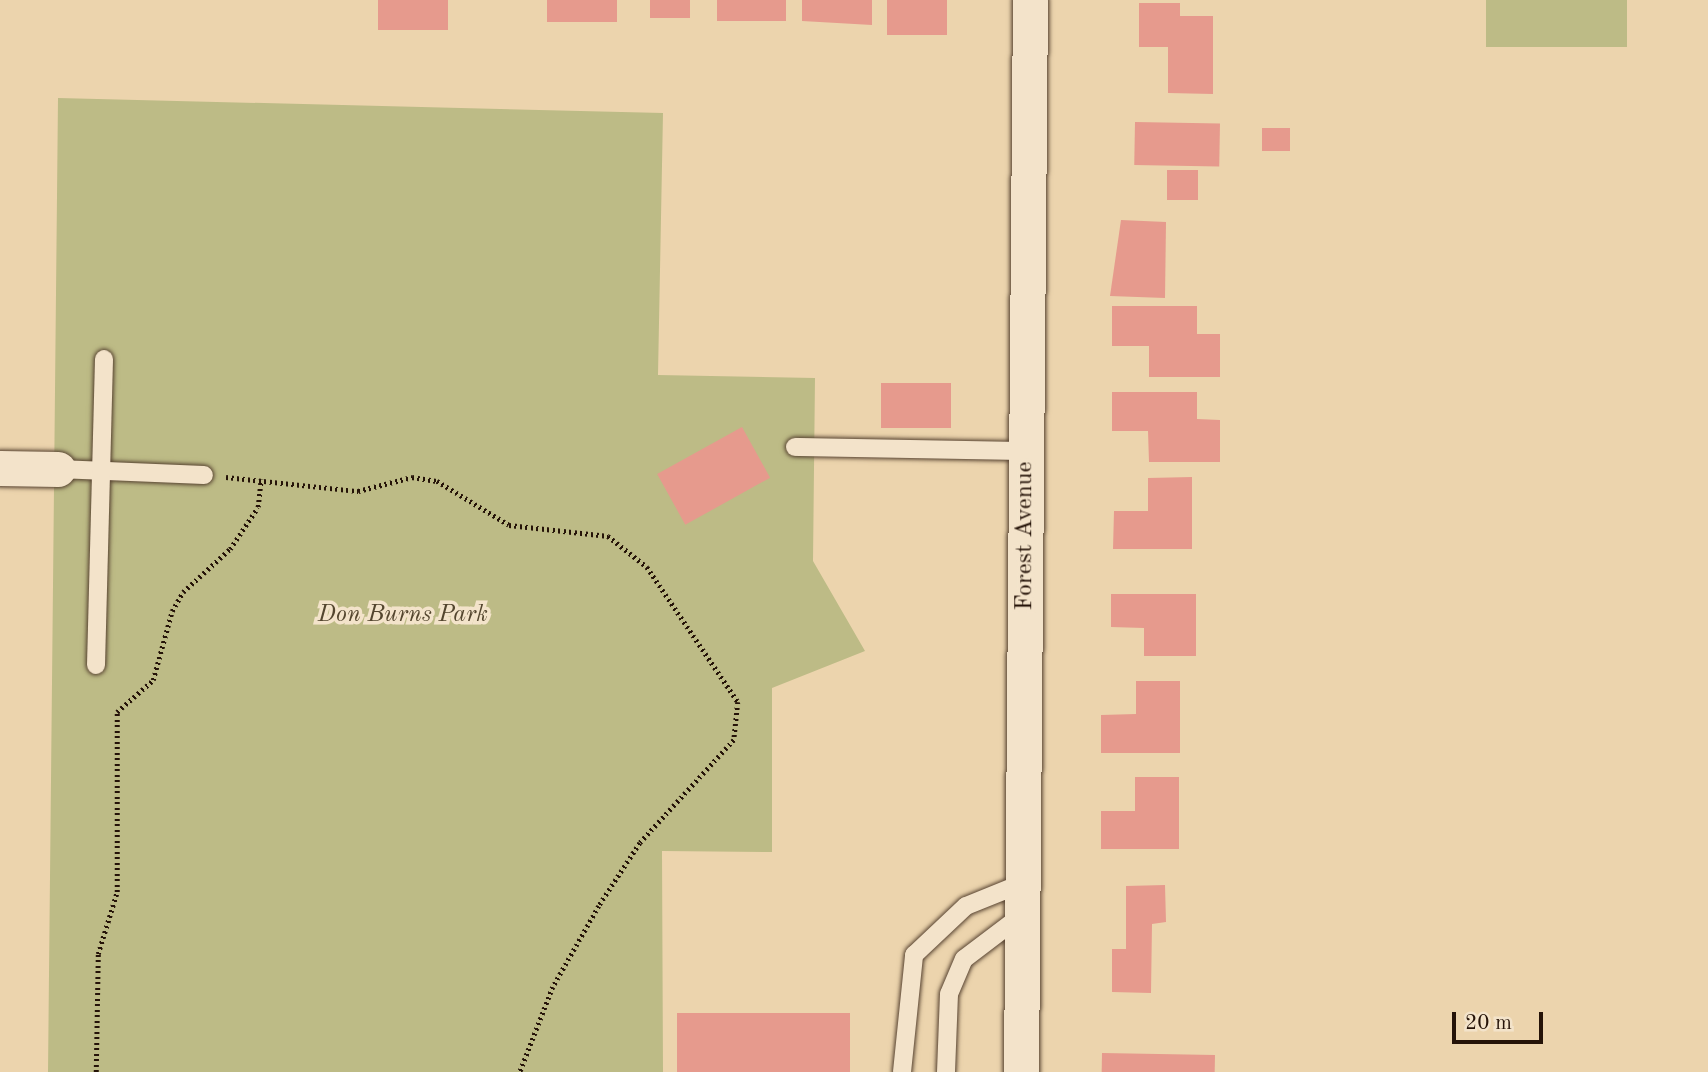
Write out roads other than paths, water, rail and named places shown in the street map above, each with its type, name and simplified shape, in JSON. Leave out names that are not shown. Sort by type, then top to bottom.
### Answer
[{"type":"street","name":"Forest Avenue","points":[[1021,1072],[1030,0]]},
{"type":"street","points":[[0,468],[58,469]]},
{"type":"lane","points":[[96,665],[104,359]]},
{"type":"lane","points":[[795,447],[1026,451]]},
{"type":"lane","points":[[58,469],[204,475]]},
{"type":"lane","points":[[902,1072],[914,955],[966,906],[1023,899]]},
{"type":"lane","points":[[946,1072],[949,994],[964,959],[1023,899]]},
{"type":"park label","name":"Don Burns Park","points":[[403,616]]}]
